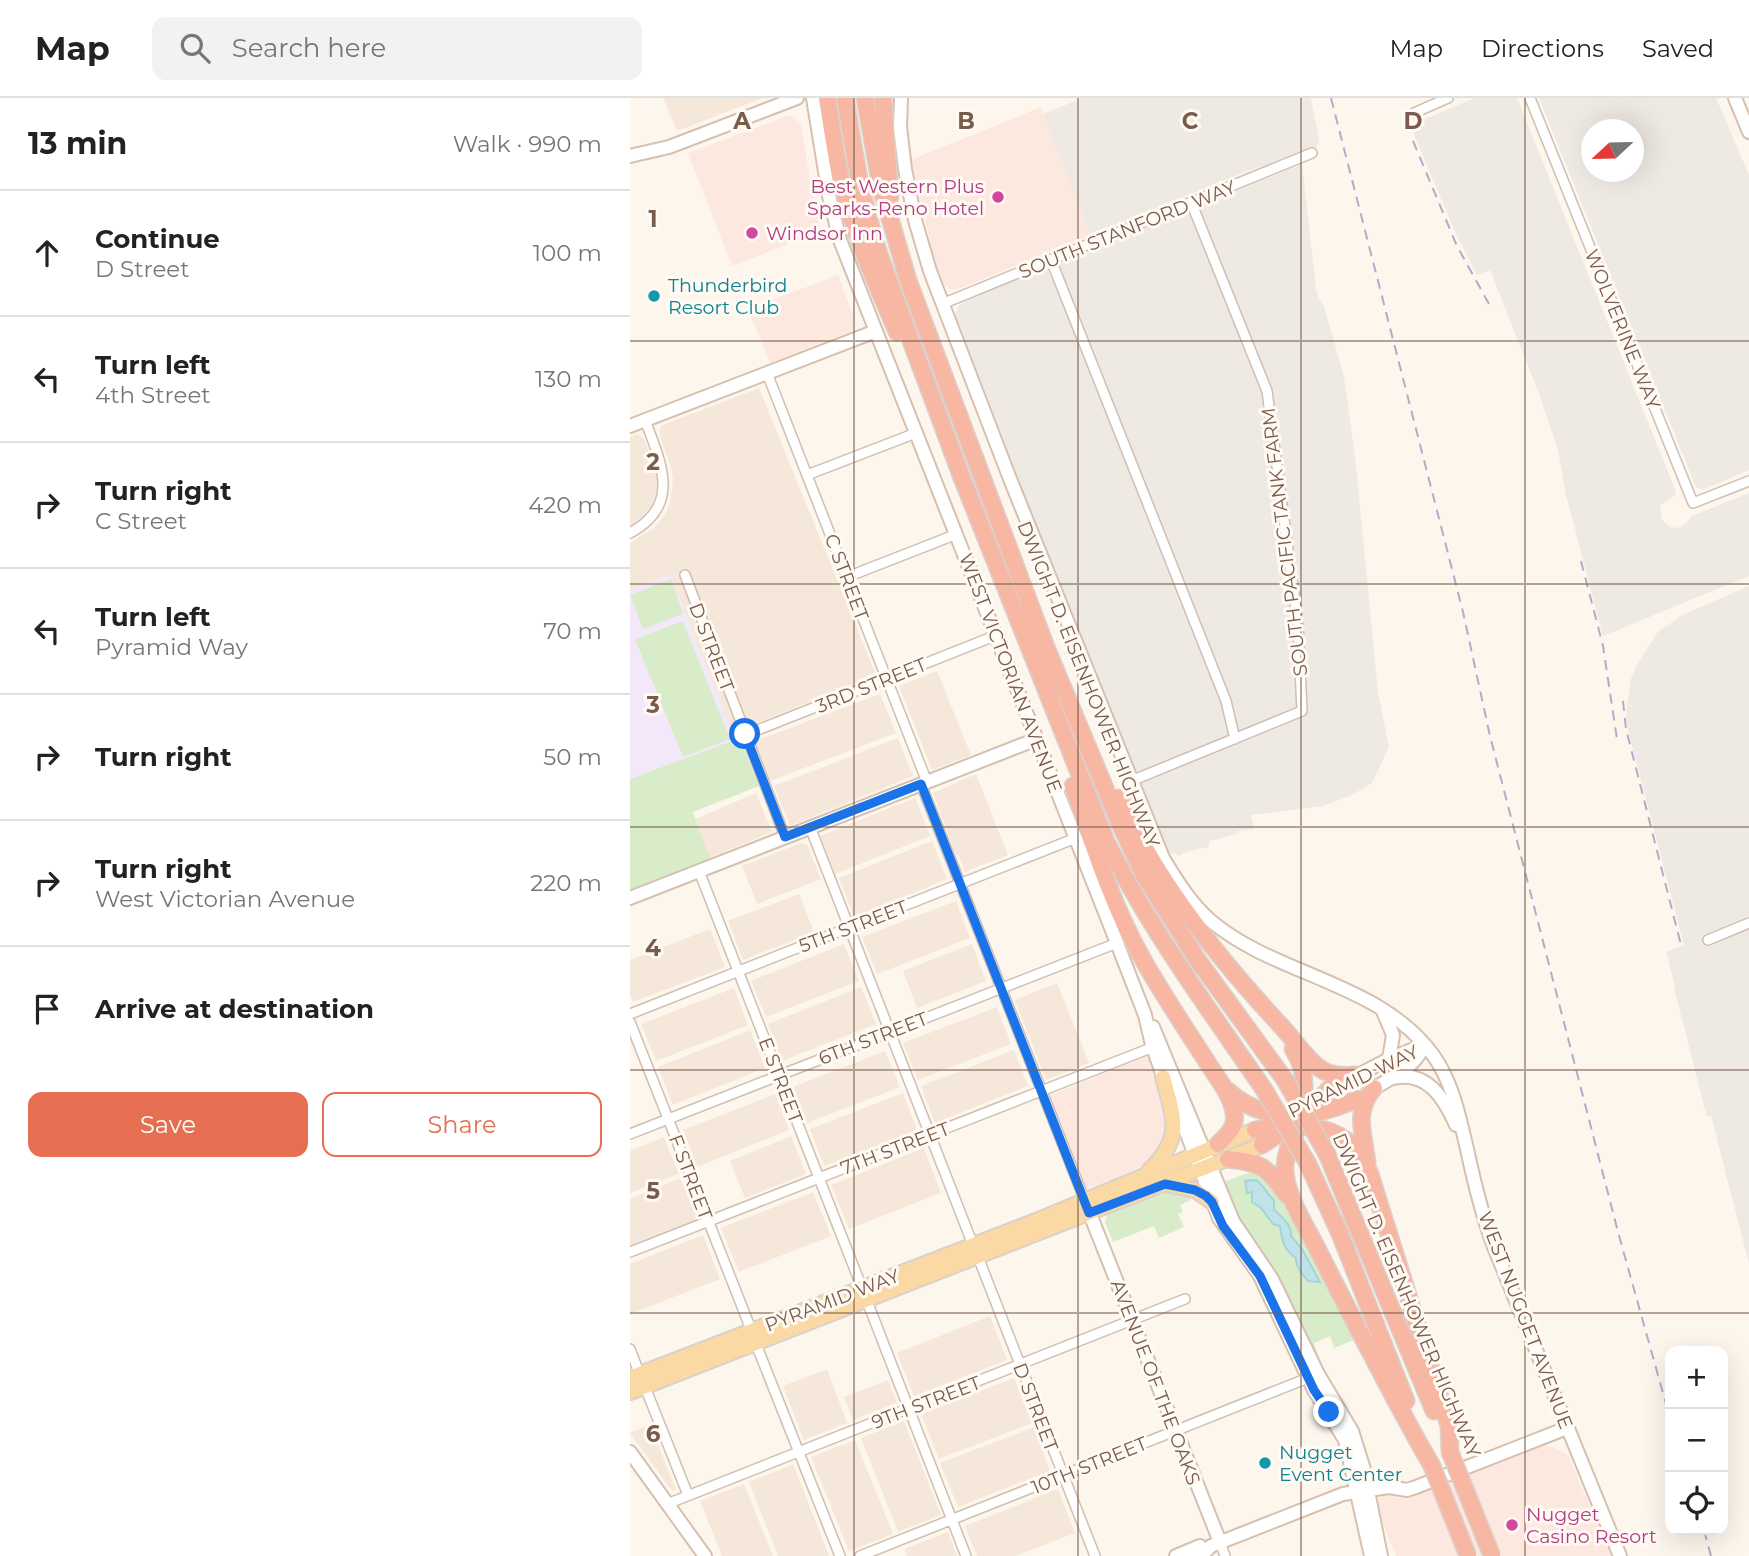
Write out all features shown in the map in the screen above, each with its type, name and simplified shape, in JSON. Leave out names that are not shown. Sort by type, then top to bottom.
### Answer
[{"type":"highway","points":[[827,98],[839,172],[855,228],[941,440],[962,478]]},
{"type":"highway","name":"DWIGHT D. EISENHOWER HIGHWAY","points":[[845,98],[858,174],[875,242],[962,478],[1106,841],[1129,886],[1179,968],[1265,1091],[1308,1164],[1340,1234],[1468,1556]]},
{"type":"highway","name":"DWIGHT D. EISENHOWER HIGHWAY","points":[[865,98],[876,170],[893,234],[1046,647],[1120,824],[1144,875],[1196,959],[1285,1080],[1328,1154],[1492,1556]]},
{"type":"highway","points":[[883,98],[893,234]]},
{"type":"highway","points":[[1046,647],[1071,678],[1116,792],[1151,859],[1188,915],[1268,1014],[1318,1067],[1338,1076],[1355,1075]]},
{"type":"highway","points":[[1046,694],[1067,770],[1116,905],[1159,987],[1223,1086],[1233,1107],[1234,1120],[1229,1133],[1205,1149]]},
{"type":"highway","points":[[1268,1014],[1301,1063],[1304,1084],[1285,1168],[1288,1186],[1405,1419],[1432,1466]]},
{"type":"highway","points":[[1223,1086],[1246,1106],[1262,1113],[1297,1119],[1350,1142],[1367,1165]]},
{"type":"highway","points":[[1374,1088],[1360,1114],[1367,1165],[1449,1426],[1450,1452]]},
{"type":"highway","points":[[1262,1145],[1297,1119],[1329,1089]]},
{"type":"highway","points":[[1255,1130],[1335,1108],[1357,1099]]},
{"type":"highway","points":[[1228,1159],[1264,1166],[1303,1218]]},
{"type":"main road","points":[[1143,1177],[1165,1154],[1174,1133],[1174,1116],[1163,1077]]},
{"type":"main road","name":"PYRAMID WAY","points":[[1087,1207],[1143,1177],[1255,1130]]},
{"type":"main road","name":"PYRAMID WAY","points":[[630,1392],[639,1380],[754,1338],[1087,1207],[1165,1184],[1262,1145]]},
{"type":"main road","points":[[1165,1184],[1195,1190],[1212,1202]]},
{"type":"street","points":[[630,156],[669,147],[797,98]]},
{"type":"street","name":"WEST VICTORIAN AVENUE","points":[[813,98],[836,226],[1145,1015],[1154,1028],[1163,1077],[1205,1149]]},
{"type":"street","name":"WEST NUGGET AVENUE","points":[[901,98],[901,140],[911,203],[942,304],[1163,858],[1184,892],[1202,913],[1221,929],[1382,1009],[1424,1045],[1445,1074],[1490,1237],[1620,1556]]},
{"type":"street","points":[[1414,113],[1448,98]]},
{"type":"street","name":"WOLVERINE WAY","points":[[1530,98],[1693,503],[1749,481]]},
{"type":"street","points":[[1735,98],[1749,132]]},
{"type":"street","name":"SOUTH STANFORD WAY","points":[[942,304],[1312,153]]},
{"type":"street","name":"SOUTH PACIFIC TANK FARM","points":[[1131,781],[1302,711],[1298,625],[1267,391],[1191,202]]},
{"type":"street","points":[[1051,260],[1222,691],[1235,739]]},
{"type":"street","points":[[630,426],[876,331]]},
{"type":"street","name":"C STREET","points":[[767,373],[887,679],[960,884],[1087,1207]]},
{"type":"street","points":[[630,533],[651,518],[659,506],[663,492],[662,463],[645,420]]},
{"type":"street","points":[[807,475],[916,433]]},
{"type":"street","points":[[847,577],[957,534]]},
{"type":"street","name":"D STREET","points":[[685,575],[785,837]]},
{"type":"street","name":"3RD STREET","points":[[745,734],[997,635]]},
{"type":"street","points":[[630,898],[1037,739]]},
{"type":"street","name":"D STREET","points":[[810,827],[1094,1556]]},
{"type":"street","name":"5TH STREET","points":[[630,1014],[1076,838]]},
{"type":"street","name":"E STREET","points":[[699,871],[966,1556]]},
{"type":"street","points":[[1708,940],[1749,923]]},
{"type":"street","name":"6TH STREET","points":[[630,1133],[1117,943]]},
{"type":"street","points":[[1382,1009],[1393,1035],[1389,1059]]},
{"type":"street","name":"F STREET","points":[[630,1022],[839,1556]]},
{"type":"street","name":"PYRAMID WAY","points":[[1329,1089],[1424,1045]]},
{"type":"street","name":"PYRAMID WAY","points":[[1357,1099],[1391,1079],[1417,1058],[1424,1045]]},
{"type":"street","name":"WEST VICTORIAN AVENUE","points":[[1156,1046],[1205,1149],[1205,1168],[1212,1202],[1223,1226],[1264,1283],[1345,1440],[1381,1556]]},
{"type":"street","name":"7TH STREET","points":[[630,1252],[1156,1046]]},
{"type":"street","points":[[1391,1079],[1416,1077],[1435,1091],[1450,1113],[1467,1151]]},
{"type":"street","name":"WEST VICTORIAN AVENUE","points":[[1205,1168],[1234,1222],[1272,1279],[1313,1376]]},
{"type":"street","name":"AVENUE OF THE OAKS","points":[[1087,1207],[1175,1431],[1216,1544],[1226,1556]]},
{"type":"street","name":"9TH STREET","points":[[667,1504],[1185,1299]]},
{"type":"street","points":[[630,1349],[639,1380],[688,1495]]},
{"type":"street","name":"10TH STREET","points":[[860,1556],[1313,1376]]},
{"type":"street","points":[[1194,1556],[1216,1544],[1343,1494],[1416,1487],[1567,1428]]},
{"type":"street","points":[[630,1452],[705,1556]]},
{"type":"street","name":"WEST VICTORIAN AVENUE","points":[[1363,1492],[1371,1556]]},
{"type":"street","points":[[1176,1556],[1202,1545],[1216,1544]]},
{"type":"shaded area","points":[[663,98],[763,98],[677,131]]},
{"type":"shaded area","points":[[1083,98],[1311,98],[1319,140],[1317,146],[1310,150],[1250,170],[1091,235],[1043,114]]},
{"type":"shaded area","points":[[1475,98],[1517,98],[1676,492],[1676,495],[1660,508],[1662,520],[1670,527],[1678,528],[1692,516],[1749,493],[1749,576],[1603,636],[1566,495],[1558,450],[1538,391],[1490,270],[1477,275],[1455,232],[1410,125]]},
{"type":"shaded area","points":[[1539,98],[1716,98],[1749,175],[1749,470],[1702,490],[1696,487]]},
{"type":"shaded area","points":[[1041,107],[1091,235],[958,289],[949,289],[937,272],[911,160]]},
{"type":"shaded area","points":[[790,115],[801,125],[821,231],[732,266],[688,153]]},
{"type":"shaded area","points":[[1302,164],[1316,288],[1319,300],[1324,306],[1344,377],[1355,456],[1378,692],[1389,747],[1372,783],[1352,795],[1323,806],[1251,815],[1254,829],[1238,831],[1237,834],[1209,841],[1209,847],[1178,856],[1175,852],[1170,854],[1151,814],[1000,438],[955,323],[955,315],[959,306],[967,300]]},
{"type":"shaded area","points":[[838,275],[856,323],[851,331],[770,363],[748,309]]},
{"type":"shaded area","points":[[759,388],[876,675],[732,733],[670,575],[630,590],[630,543],[654,528],[666,513],[670,502],[673,480],[660,436],[660,426]]},
{"type":"shaded area","points":[[637,434],[644,439],[657,473],[658,484],[652,506],[630,526],[630,437]]},
{"type":"shaded area","points":[[670,575],[732,733],[740,738],[630,780],[630,590]]},
{"type":"shaded area","points":[[1749,586],[1749,916],[1703,936],[1708,947],[1749,929],[1749,1264],[1711,1116],[1707,1116],[1704,1106],[1666,952],[1684,945],[1628,730],[1626,712],[1635,668],[1657,633],[1682,615]]},
{"type":"shaded area","points":[[937,671],[971,755],[932,770],[899,686]]},
{"type":"shaded area","points":[[880,694],[896,733],[770,781],[756,744],[758,740]]},
{"type":"shaded area","points":[[898,738],[913,776],[790,826],[774,786]]},
{"type":"shaded area","points":[[976,774],[1008,855],[965,872],[933,793]]},
{"type":"shaded area","points":[[756,793],[772,832],[709,858],[695,819]]},
{"type":"shaded area","points":[[915,798],[930,836],[835,874],[820,836]]},
{"type":"shaded area","points":[[932,841],[947,879],[854,917],[839,878]]},
{"type":"shaded area","points":[[801,843],[807,845],[821,879],[757,904],[742,866]]},
{"type":"shaded area","points":[[799,894],[814,932],[743,960],[728,921]]},
{"type":"shaded area","points":[[956,901],[970,938],[877,974],[862,937]]},
{"type":"shaded area","points":[[710,929],[725,967],[633,1002],[630,995],[630,960]]},
{"type":"shaded area","points":[[844,944],[859,981],[766,1017],[751,981]]},
{"type":"shaded area","points":[[972,944],[986,981],[917,1008],[903,971]]},
{"type":"shaded area","points":[[1057,983],[1089,1063],[1046,1080],[1015,1000]]},
{"type":"shaded area","points":[[861,987],[876,1024],[782,1061],[768,1024]]},
{"type":"shaded area","points":[[734,988],[748,1025],[656,1061],[641,1024]]},
{"type":"shaded area","points":[[997,1007],[1011,1044],[918,1080],[903,1043]]},
{"type":"shaded area","points":[[750,1030],[765,1068],[673,1105],[658,1067]]},
{"type":"shaded area","points":[[1014,1050],[1028,1086],[935,1123],[921,1086]]},
{"type":"shaded area","points":[[885,1051],[900,1087],[807,1123],[793,1087]]},
{"type":"shaded area","points":[[1149,1055],[1159,1077],[1171,1134],[1149,1163],[1097,1187],[1085,1186],[1049,1096]]},
{"type":"shaded area","points":[[903,1093],[917,1130],[824,1166],[810,1129]]},
{"type":"shaded area","points":[[775,1094],[789,1130],[697,1167],[683,1130]]},
{"type":"shaded area","points":[[791,1136],[806,1174],[745,1198],[730,1161]]},
{"type":"shaded area","points":[[664,1137],[679,1174],[630,1193],[630,1151]]},
{"type":"shaded area","points":[[924,1148],[941,1193],[849,1229],[831,1185]]},
{"type":"shaded area","points":[[680,1178],[698,1219],[630,1245],[630,1199]]},
{"type":"shaded area","points":[[813,1192],[831,1236],[739,1272],[721,1228]]},
{"type":"shaded area","points":[[703,1235],[720,1279],[630,1314],[630,1264]]},
{"type":"shaded area","points":[[990,1316],[1007,1360],[914,1396],[897,1353]]},
{"type":"shaded area","points":[[827,1369],[847,1423],[804,1440],[783,1386]]},
{"type":"shaded area","points":[[1014,1378],[1032,1423],[939,1459],[921,1414]]},
{"type":"shaded area","points":[[888,1380],[897,1403],[853,1420],[844,1397]]},
{"type":"shaded area","points":[[904,1421],[941,1515],[898,1532],[861,1438]]},
{"type":"shaded area","points":[[650,1425],[676,1490],[672,1491],[630,1433]]},
{"type":"shaded area","points":[[1034,1427],[1050,1471],[958,1507],[940,1463]]},
{"type":"shaded area","points":[[855,1440],[893,1534],[849,1551],[811,1457]]},
{"type":"shaded area","name":"Nugget Casino Resort","points":[[1544,1445],[1560,1450],[1569,1457],[1611,1556],[1396,1556],[1375,1505],[1379,1498],[1387,1494],[1400,1498],[1409,1497]]},
{"type":"shaded area","points":[[793,1464],[829,1556],[778,1556],[749,1482]]},
{"type":"shaded area","points":[[744,1484],[773,1556],[722,1556],[700,1501]]},
{"type":"shaded area","points":[[1058,1489],[1075,1533],[1016,1556],[977,1556],[965,1526]]},
{"type":"shaded area","points":[[948,1532],[957,1556],[907,1556],[904,1549]]},
{"type":"green space","points":[[671,579],[683,614],[643,629],[630,595]]},
{"type":"green space","points":[[683,621],[730,739],[683,757],[635,639]]},
{"type":"green space","points":[[740,738],[759,786],[693,812],[710,859],[630,891],[630,779]]},
{"type":"green space","points":[[1257,1170],[1268,1177],[1336,1296],[1354,1340],[1334,1348],[1330,1336],[1314,1343],[1321,1363],[1318,1364],[1269,1264],[1240,1222],[1223,1182]]},
{"type":"green space","points":[[1166,1191],[1187,1191],[1191,1200],[1180,1205],[1183,1212],[1178,1214],[1184,1227],[1159,1238],[1154,1226],[1113,1242],[1105,1222],[1108,1213]]},
{"type":"water","points":[[1256,1180],[1274,1200],[1274,1209],[1288,1224],[1291,1236],[1302,1249],[1320,1282],[1306,1279],[1298,1268],[1296,1258],[1284,1245],[1280,1226],[1273,1224],[1261,1208],[1252,1202],[1252,1192],[1247,1193],[1245,1181]]},
{"type":"railway","points":[[1331,98],[1463,612],[1490,736],[1618,1232],[1667,1409]]},
{"type":"railway","points":[[1413,141],[1457,246],[1489,304]]},
{"type":"railway","points":[[1581,561],[1603,646],[1617,739]]},
{"type":"railway","points":[[1623,701],[1626,729],[1681,945]]},
{"type":"railway","points":[[1705,1535],[1711,1556]]},
{"type":"place","name":"Best Western Plus Sparks-Reno Hotel","points":[[998,197]]},
{"type":"place","name":"Windsor Inn","points":[[752,233]]},
{"type":"place","name":"Thunderbird Resort Club","points":[[654,296]]},
{"type":"place","name":"Nugget Event Center","points":[[1265,1463]]},
{"type":"place","name":"Nugget Casino Resort","points":[[1512,1525]]},
{"type":"route","points":[[745,734],[785,837],[921,784],[1089,1213],[1165,1184],[1195,1190],[1206,1196],[1212,1202],[1227,1232],[1260,1276],[1314,1390],[1329,1412]]}]
